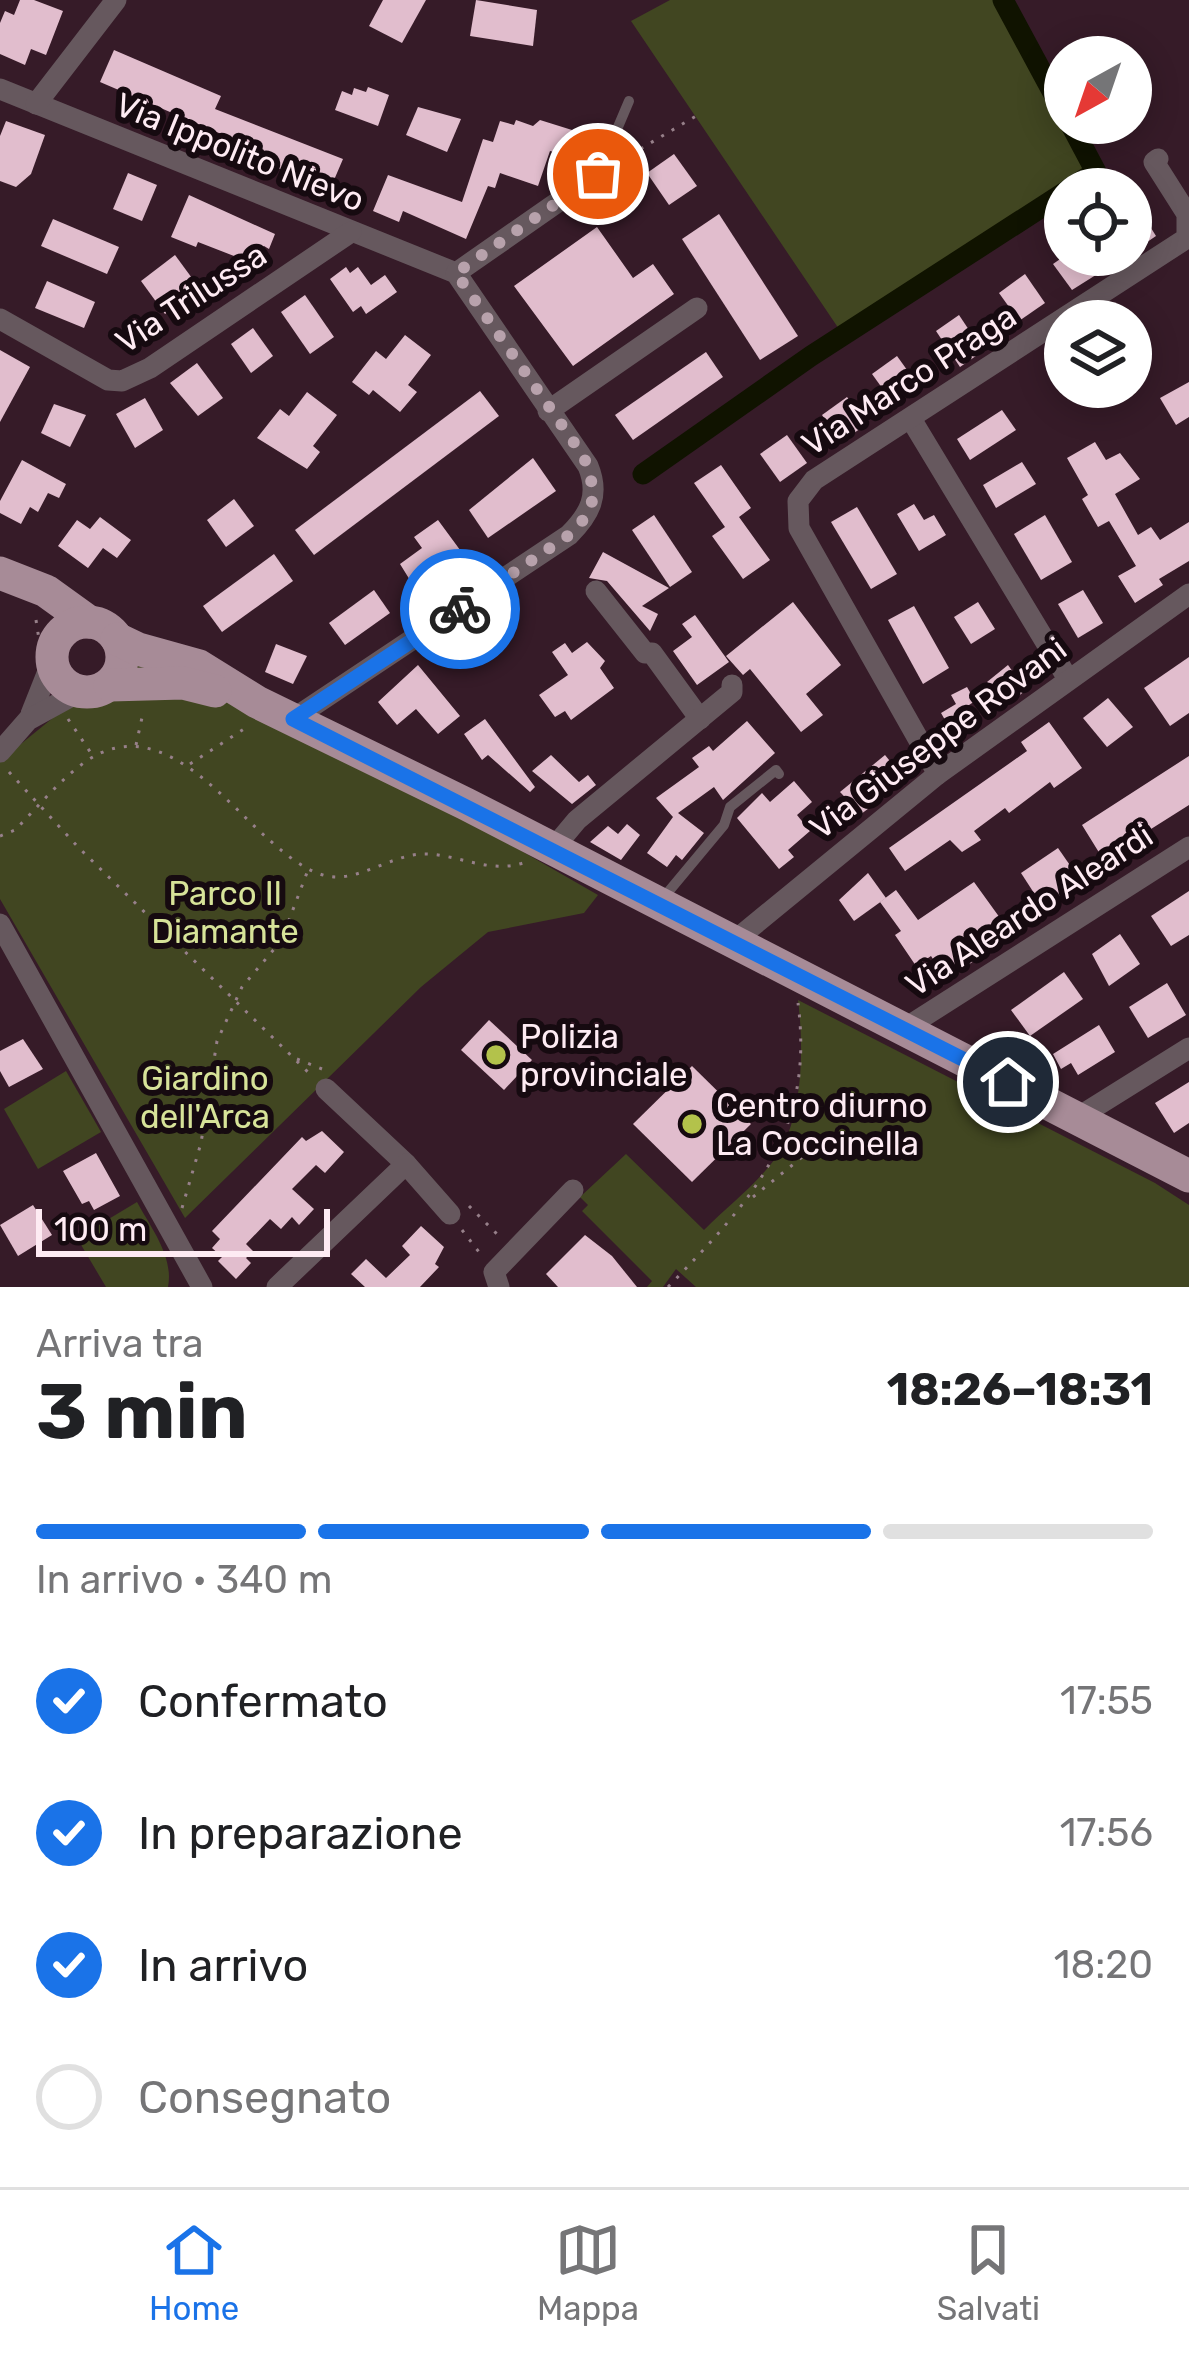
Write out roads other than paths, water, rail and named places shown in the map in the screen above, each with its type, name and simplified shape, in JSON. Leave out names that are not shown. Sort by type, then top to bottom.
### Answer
[{"type":"main road","points":[[10,579],[54,650],[61,680],[95,688],[183,682],[274,710]]},
{"type":"main road","points":[[10,579],[46,591],[103,631],[122,665],[95,688]]},
{"type":"main road","points":[[54,650],[73,625],[199,665],[274,710],[1189,1176]]},
{"type":"street","points":[[36,104],[116,0]]},
{"type":"street","name":"Via Ippolito Nievo","points":[[0,89],[456,273]]},
{"type":"street","name":"Via Marco Praga","points":[[938,774],[799,528],[798,501],[814,480],[1188,240],[1186,214],[1154,162],[1158,159]]},
{"type":"street","points":[[274,710],[569,535],[585,518],[595,494],[592,474],[456,273],[598,174]]},
{"type":"street","name":"Via Trilussa","points":[[0,319],[94,375],[122,381],[150,368],[351,232]]},
{"type":"street","points":[[548,411],[697,308]]},
{"type":"street","points":[[911,419],[1069,679]]},
{"type":"street","points":[[596,591],[645,653],[652,653],[700,719]]},
{"type":"street","name":"Via Giuseppe Rovani","points":[[733,942],[938,774],[1189,594]]},
{"type":"street","points":[[0,752],[28,720],[54,650]]},
{"type":"street","points":[[545,847],[732,692],[732,685]]},
{"type":"street","points":[[28,720],[95,688]]},
{"type":"street","name":"Via Aleardo Aleardi","points":[[904,1029],[1189,847]]},
{"type":"street","points":[[0,924],[202,1287]]},
{"type":"street","points":[[1077,1118],[1189,1048]]},
{"type":"street","points":[[326,1088],[406,1164],[450,1214]]},
{"type":"street","points":[[278,1287],[406,1164]]},
{"type":"street","points":[[496,1280],[573,1190]]},
{"type":"street","points":[[170,1229],[183,1270],[180,1287]]},
{"type":"lane","points":[[598,174],[629,101]]},
{"type":"lane","points":[[658,904],[724,825],[730,808],[776,770],[779,774]]},
{"type":"waterway","points":[[1003,0],[1044,76]]},
{"type":"waterway","points":[[1081,144],[1094,168]]},
{"type":"waterway","points":[[643,474],[811,356],[1044,206]]},
{"type":"place","name":"Polizia provinciale","points":[[496,1055]]},
{"type":"place","name":"Centro diurno La Coccinella","points":[[692,1124]]},
{"type":"park label","name":"Parco Il Diamante","points":[[225,912]]},
{"type":"park label","name":"Giardino dell'Arca","points":[[205,1097]]}]
